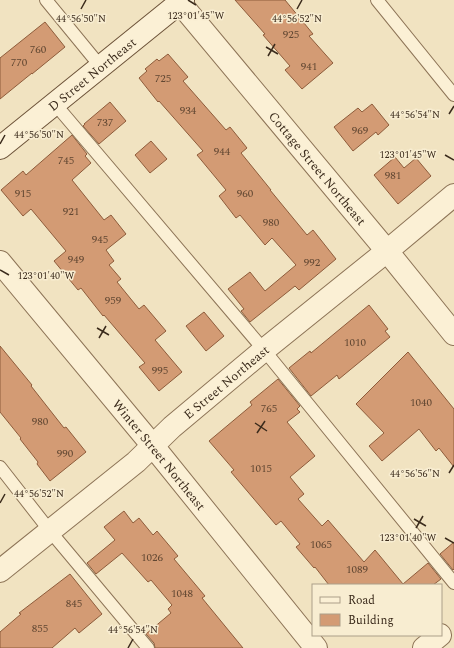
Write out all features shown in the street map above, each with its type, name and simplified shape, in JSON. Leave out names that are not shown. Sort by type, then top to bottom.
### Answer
[{"type":"street","name":"D Street Northeast","points":[[0,148],[182,1]]},
{"type":"street","name":"Cottage Street Northeast","points":[[182,1],[454,334]]},
{"type":"street","name":"E Street Northeast","points":[[0,571],[136,462],[172,427],[454,195]]},
{"type":"street","name":"Winter Street Northeast","points":[[0,262],[153,446],[316,648]]},
{"type":"street","points":[[442,633],[454,624]]},
{"type":"street","points":[[424,648],[439,636]]},
{"type":"lane","points":[[46,0],[101,67]]},
{"type":"lane","points":[[377,0],[454,95]]},
{"type":"lane","points":[[55,104],[264,350],[454,583]]},
{"type":"lane","points":[[0,467],[50,531],[148,648]]},
{"type":"building","points":[[235,0],[285,0],[313,34],[309,36],[333,63],[302,89],[285,70],[290,66],[263,35],[265,34]]},
{"type":"building","points":[[45,22],[65,47],[0,99],[0,58]]},
{"type":"building","points":[[168,54],[188,77],[183,81],[226,130],[230,127],[247,148],[241,153],[270,190],[307,235],[313,230],[336,259],[299,290],[295,286],[250,322],[241,311],[244,309],[228,289],[250,272],[265,291],[296,265],[272,238],[265,245],[240,215],[236,218],[219,196],[226,190],[197,155],[203,151],[159,101],[158,102],[139,78],[147,71],[145,69],[157,59],[159,61]]},
{"type":"building","points":[[110,102],[126,121],[99,144],[83,126]]},
{"type":"building","points":[[372,104],[389,125],[378,135],[376,132],[353,151],[334,127],[358,108],[362,112]]},
{"type":"building","points":[[72,135],[87,154],[85,156],[91,163],[72,180],[104,220],[111,215],[126,234],[106,250],[114,261],[109,265],[121,279],[117,282],[139,309],[144,305],[166,331],[155,340],[182,372],[159,391],[139,367],[145,363],[104,315],[103,316],[81,288],[78,290],[54,261],[66,251],[31,209],[23,216],[1,190],[23,171],[26,175]]},
{"type":"building","points":[[151,141],[167,159],[150,173],[135,155]]},
{"type":"building","points":[[395,157],[404,168],[416,158],[431,176],[398,204],[374,175]]},
{"type":"building","points":[[369,305],[388,329],[385,331],[390,337],[339,379],[337,375],[311,396],[289,368],[310,351],[311,353]]},
{"type":"building","points":[[204,312],[224,336],[206,351],[186,326]]},
{"type":"building","points":[[0,346],[32,385],[31,386],[64,428],[66,427],[86,452],[50,481],[37,464],[38,462],[20,439],[21,438],[0,412]]},
{"type":"building","points":[[408,352],[454,409],[454,467],[439,448],[436,451],[419,429],[382,461],[369,446],[384,433],[356,404]]},
{"type":"building","points":[[278,379],[300,406],[297,409],[300,412],[287,422],[315,456],[290,477],[304,494],[298,499],[322,526],[328,520],[364,562],[375,550],[403,584],[328,584],[296,547],[300,544],[281,521],[276,525],[231,472],[234,470],[209,441],[252,405],[250,402]]},
{"type":"building","points":[[124,511],[133,523],[139,518],[153,535],[157,531],[178,556],[174,559],[205,596],[202,598],[243,648],[155,648],[154,643],[146,634],[171,613],[168,609],[172,605],[151,580],[148,582],[122,553],[96,574],[87,563],[115,540],[104,527]]},
{"type":"building","points":[[454,542],[454,569],[453,570],[440,554]]},
{"type":"building","points":[[428,563],[441,579],[434,584],[403,584]]},
{"type":"building","points":[[70,574],[102,614],[79,633],[75,628],[52,648],[0,648],[0,632],[21,614],[19,613]]}]
